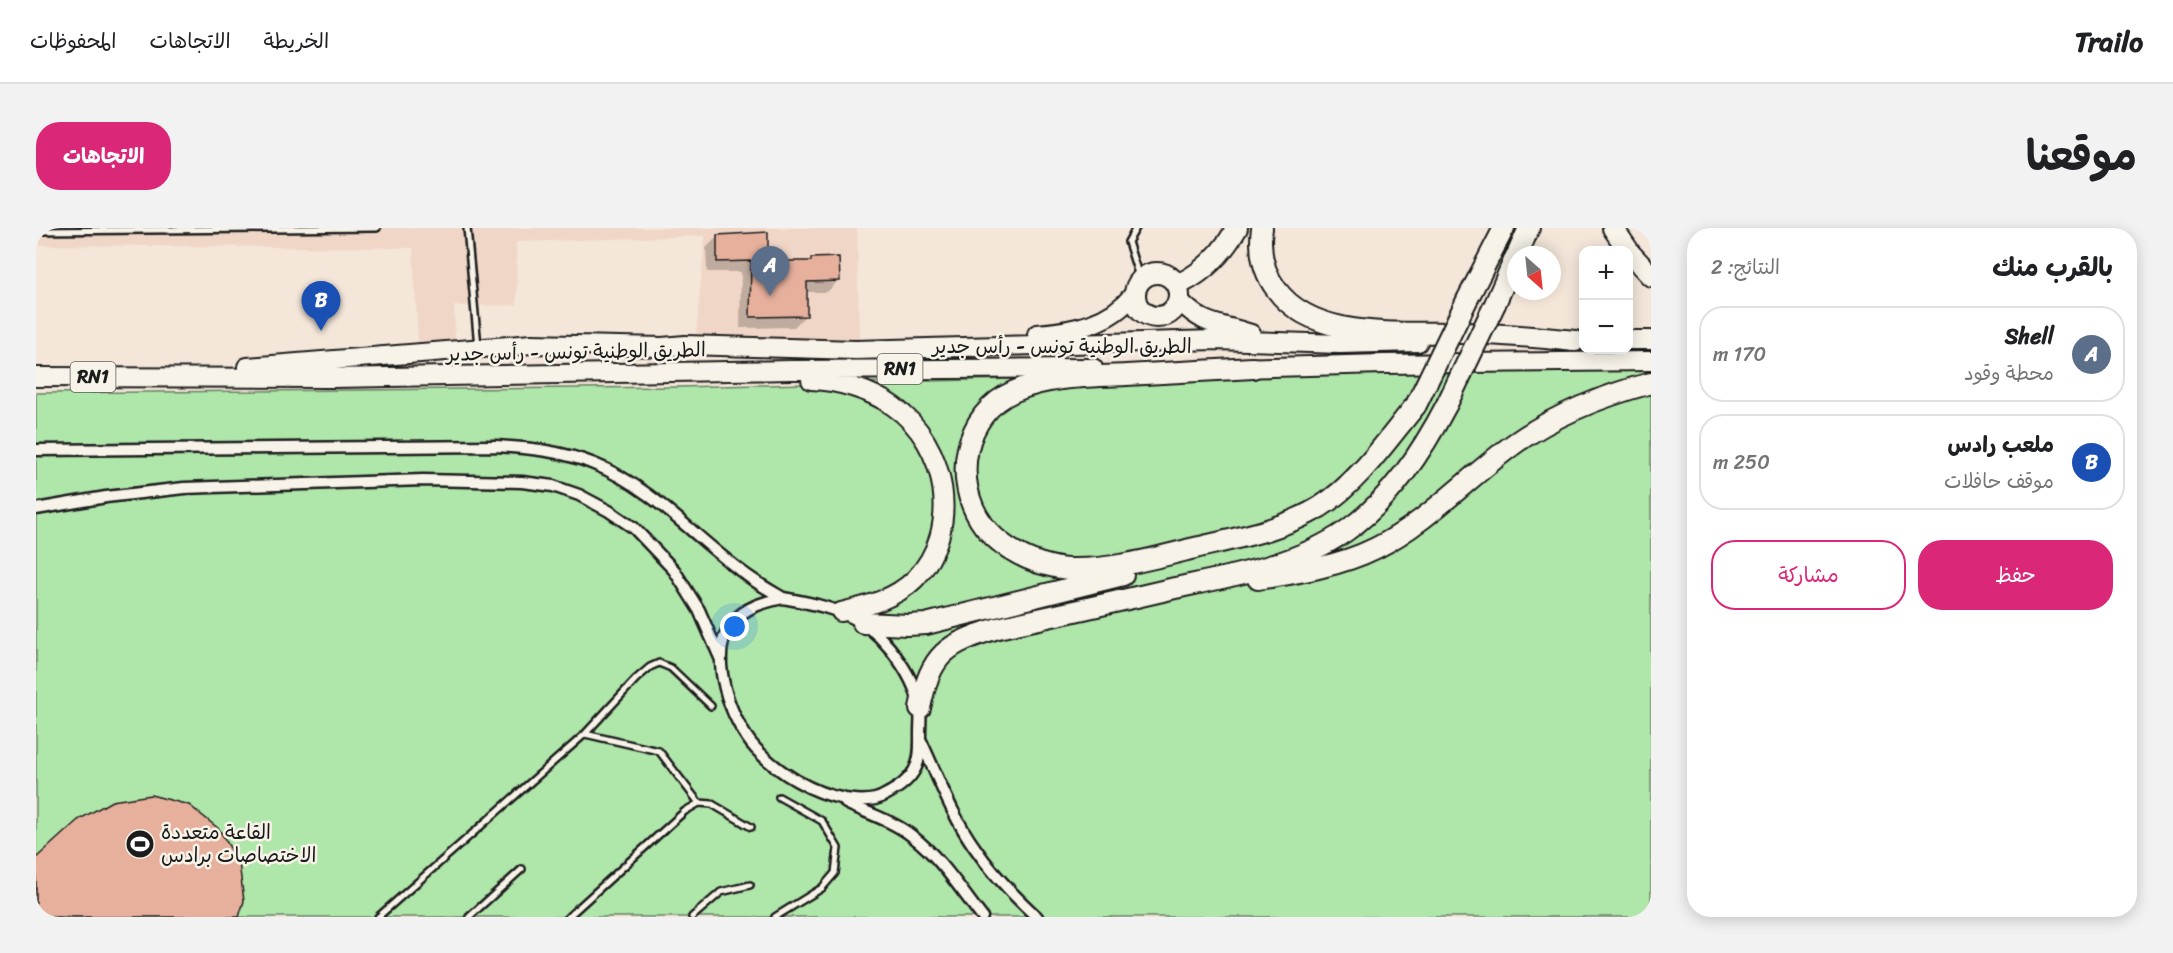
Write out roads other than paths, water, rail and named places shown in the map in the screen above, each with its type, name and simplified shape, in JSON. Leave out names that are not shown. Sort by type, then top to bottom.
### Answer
[{"type":"highway","points":[[1178,292],[1170,277],[1160,273],[1149,274],[1137,287],[1135,302],[1139,310],[1154,318],[1170,314],[1175,308],[1178,292],[1230,240],[1237,228]]},
{"type":"highway","points":[[1262,228],[1261,257],[1270,281],[1298,311],[1328,324],[1380,331],[1497,334],[1579,341]]},
{"type":"highway","points":[[1490,255],[1496,228]]},
{"type":"highway","points":[[863,623],[926,624],[1252,545],[1292,532],[1326,516],[1364,484],[1393,450],[1504,228]]},
{"type":"highway","points":[[1521,246],[1529,228]]},
{"type":"highway","points":[[1613,228],[1625,246]]},
{"type":"highway","points":[[1633,256],[1651,276]]},
{"type":"highway","points":[[920,708],[925,681],[933,665],[953,646],[968,637],[998,628],[1266,566],[1330,541],[1365,516],[1393,488],[1417,456],[1447,404],[1507,277]]},
{"type":"highway","points":[[1253,368],[1058,379],[1015,391],[1000,398],[979,421],[966,451],[966,480],[975,512],[997,540],[1024,557],[1052,567],[1086,569],[1154,558],[1274,527],[1319,507],[1354,479],[1416,405]]},
{"type":"highway","points":[[1148,595],[1281,575],[1338,563],[1357,556],[1397,537],[1533,430],[1602,397],[1651,383]]},
{"type":"main road","points":[[936,348],[970,338],[1042,333],[1090,325],[1123,308],[1137,287]]},
{"type":"main road","points":[[1178,292],[1194,315],[1209,324],[1239,330],[1269,341]]},
{"type":"main road","points":[[1633,340],[1651,340]]},
{"type":"main road","name":"الطريق الوطنية تونس - رأس جدير","points":[[150,376],[340,358],[403,356],[532,344],[662,347],[685,345],[856,350],[1091,343],[1269,341],[1340,344],[1579,341]]},
{"type":"main road","name":"الطريق الوطنية تونس - رأس جدير","points":[[36,377],[332,378],[1651,362]]},
{"type":"main road","points":[[707,372],[821,381],[865,392],[894,406],[929,447],[937,464],[944,501],[940,538],[933,554],[915,579],[906,586],[872,605],[841,612]]},
{"type":"street","points":[[36,450],[448,447],[536,449],[565,454],[596,465],[636,487],[751,579],[783,598],[817,604],[863,623],[895,656],[909,676],[920,708],[919,755],[915,768],[902,785],[882,797],[859,801],[832,796]]},
{"type":"street","points":[[36,508],[184,488],[423,480],[522,482],[553,486],[579,495],[634,528],[674,570],[699,610],[721,660]]},
{"type":"street","points":[[783,598],[757,604],[732,623],[724,638],[721,660],[722,679],[733,711],[754,747],[775,766],[796,780],[911,835],[924,846],[982,917]]},
{"type":"street","points":[[920,740],[957,819],[974,848],[993,872],[1037,917]]},
{"type":"lane","points":[[36,231],[377,228]]},
{"type":"lane","points":[[467,228],[478,348]]},
{"type":"lane","points":[[1136,228],[1128,242],[1137,287]]},
{"type":"lane","points":[[378,917],[585,734],[650,667],[659,663],[671,668],[711,706]]},
{"type":"lane","points":[[585,734],[659,751],[699,803]]},
{"type":"lane","points":[[775,917],[822,888],[835,873],[838,848],[822,821],[779,797]]},
{"type":"lane","points":[[568,917],[685,811],[699,803],[712,804],[751,827]]},
{"type":"lane","points":[[469,917],[522,869]]},
{"type":"lane","points":[[692,917],[721,892],[750,885]]},
{"type":"place","name":"Shell","points":[[770,296]]},
{"type":"place","name":"ملعب رادس","points":[[321,331]]},
{"type":"place","name":"القاعة متعددة الاختصاصات برادس","points":[[140,844]]}]
